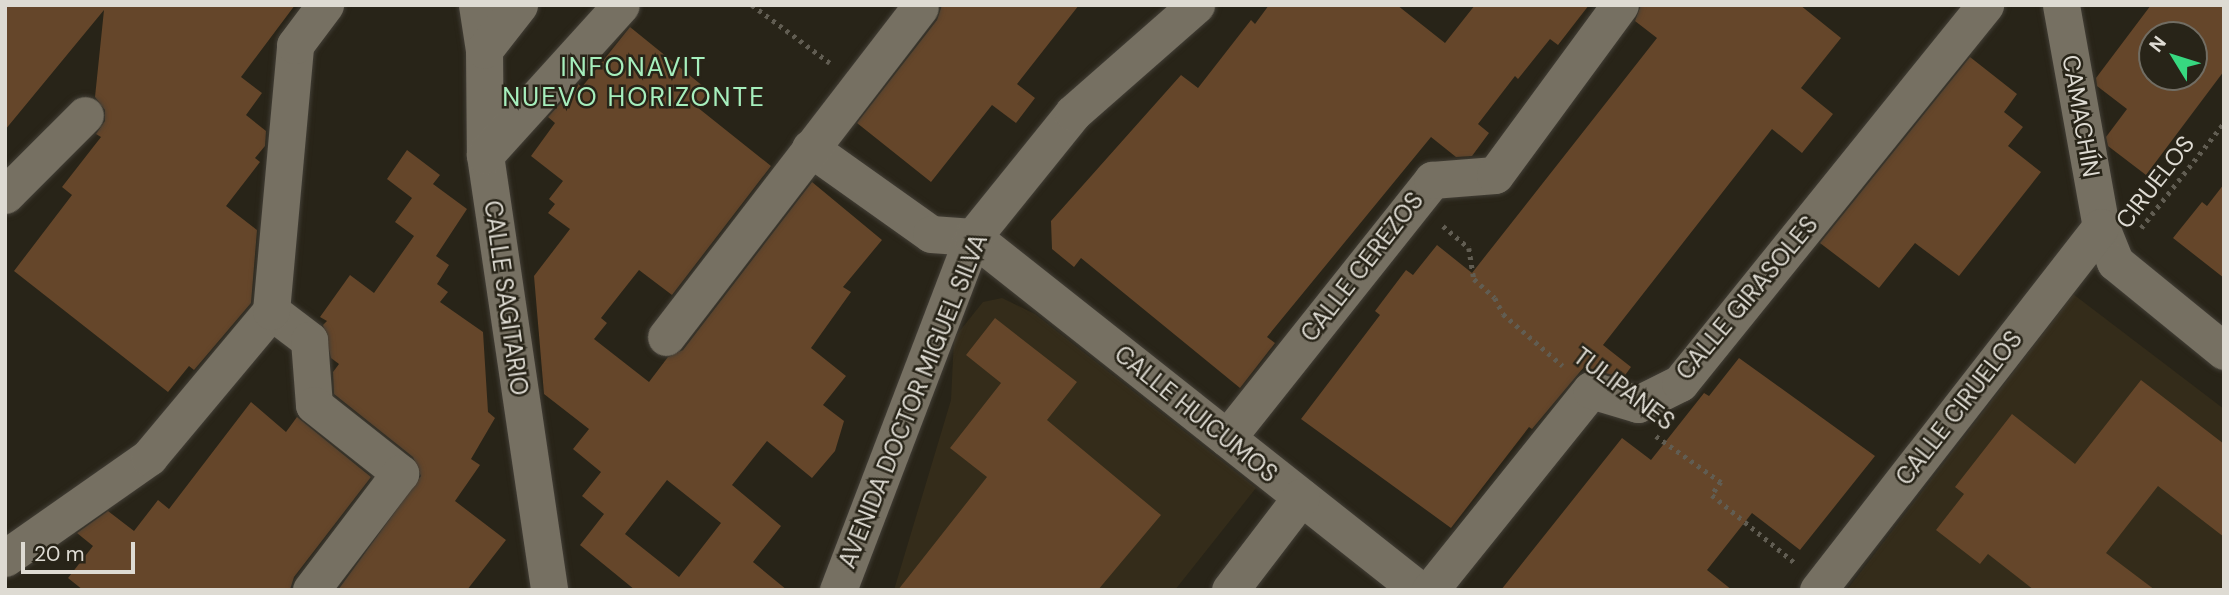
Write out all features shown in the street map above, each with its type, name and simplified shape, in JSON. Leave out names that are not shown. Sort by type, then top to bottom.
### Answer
[{"type":"street","points":[[5,558],[149,457],[271,311],[295,45],[325,5]]},
{"type":"street","name":"CALLE SAGITARIO","points":[[478,5],[484,50],[485,155],[543,584]]},
{"type":"street","points":[[484,50],[519,5]]},
{"type":"street","points":[[485,155],[621,5]]},
{"type":"street","name":"AVENIDA DOCTOR MIGUEL SILVA","points":[[838,590],[973,237],[1073,113],[1196,5]]},
{"type":"street","name":"CALLE CEREZOS","points":[[1227,438],[1432,180],[1495,175],[1620,5]]},
{"type":"street","name":"CALLE GIRASOLES","points":[[1591,390],[1638,404],[1680,383],[1985,5]]},
{"type":"street","name":"CAMACHÍN","points":[[2061,5],[2101,227],[2115,262]]},
{"type":"street","points":[[666,337],[858,84],[920,7]]},
{"type":"street","points":[[5,195],[85,116]]},
{"type":"street","points":[[810,148],[931,234],[973,237]]},
{"type":"street","name":"CALLE CIRUELOS","points":[[1820,587],[2101,227]]},
{"type":"street","name":"CALLE HUICUMOS","points":[[973,237],[1419,590]]},
{"type":"street","points":[[2115,262],[2224,351]]},
{"type":"street","points":[[271,311],[309,340],[314,405],[400,473],[310,590]]},
{"type":"street","points":[[1430,590],[1591,390]]},
{"type":"street","points":[[1230,590],[1301,498]]},
{"type":"path","points":[[752,5],[858,84]]},
{"type":"path","name":"CIRUELOS","points":[[2115,262],[2224,123]]},
{"type":"path","name":"TULIPANES","points":[[1414,202],[1469,248],[1474,279],[1495,298],[1503,314],[1591,390]]},
{"type":"path","name":"TULIPANES","points":[[1645,428],[1721,482],[1712,495],[1820,587]]},
{"type":"shaded area","points":[[2073,294],[2224,409],[2224,590],[1847,590]]},
{"type":"shaded area","points":[[1002,298],[1035,314],[1256,488],[1175,590],[894,590],[951,400],[954,338],[983,302]]},
{"type":"building","points":[[5,5],[295,5],[241,77],[262,93],[246,115],[266,131],[265,146],[255,158],[260,162],[226,206],[257,230],[251,303],[194,370],[189,366],[168,392],[14,271],[72,195],[62,187],[101,137],[96,134],[105,121],[105,110],[95,97],[104,10],[5,130]]},
{"type":"building","points":[[942,5],[1079,5],[1017,84],[1035,98],[1016,123],[992,105],[931,182],[857,123],[937,20]]},
{"type":"building","points":[[1269,5],[1397,5],[1445,43],[1475,5],[1589,5],[1558,45],[1550,39],[1518,79],[1515,76],[1478,124],[1489,133],[1472,156],[1456,157],[1431,137],[1267,337],[1275,343],[1240,388],[1081,258],[1074,267],[1052,249],[1051,221],[1181,75],[1198,88],[1251,20],[1255,24]]},
{"type":"building","points":[[1641,5],[1800,5],[1841,38],[1801,88],[1833,114],[1802,153],[1772,129],[1603,345],[1631,367],[1623,378],[1584,367],[1532,429],[1529,427],[1451,528],[1301,419],[1380,315],[1375,311],[1406,270],[1413,275],[1437,245],[1472,273],[1657,38],[1635,21]]},
{"type":"building","points":[[2151,5],[2224,5],[2224,71],[2146,175],[2108,146],[2106,137],[2127,109],[2097,86],[2096,78],[2138,22],[2138,91],[2208,91],[2208,21],[2139,21]]},
{"type":"building","points":[[630,27],[709,91],[697,107],[771,166],[672,295],[639,270],[601,318],[607,323],[594,339],[649,382],[668,357],[683,350],[812,182],[882,240],[843,287],[851,292],[811,348],[846,376],[823,405],[844,421],[835,451],[812,478],[767,441],[732,485],[781,526],[753,562],[787,590],[635,590],[580,545],[604,514],[582,496],[601,472],[573,449],[589,429],[544,394],[534,276],[570,229],[548,213],[555,204],[549,199],[563,181],[531,156],[555,123],[548,117],[578,84],[582,87]],"holes":[[[667,480],[721,523],[679,577],[625,534]]]},
{"type":"building","points":[[1970,57],[2017,94],[2004,112],[2023,127],[2008,146],[2041,172],[1959,276],[1915,243],[1879,288],[1820,243]]},
{"type":"building","points":[[407,150],[440,175],[433,184],[467,209],[436,256],[449,265],[437,284],[448,292],[440,302],[483,332],[488,412],[495,418],[471,459],[480,465],[455,501],[506,540],[467,590],[338,590],[421,476],[413,457],[334,394],[333,372],[339,364],[331,358],[323,325],[327,321],[320,317],[350,275],[374,293],[414,236],[395,222],[412,198],[387,179]]},
{"type":"building","points":[[2224,184],[2224,278],[2173,238],[2202,202],[2207,206]]},
{"type":"building","points":[[995,318],[1077,382],[1047,420],[1161,515],[1098,590],[898,590],[987,477],[950,448],[1001,383],[966,355]]},
{"type":"building","points":[[1739,358],[1875,456],[1800,550],[1752,513],[1707,570],[1732,590],[1501,590],[1622,438],[1651,460],[1704,393],[1709,396]]},
{"type":"building","points":[[2141,380],[2224,444],[2224,537],[2158,486],[2106,553],[2155,590],[2034,590],[1988,554],[1980,564],[1936,530],[1964,494],[1955,487],[2012,414],[2075,464]]},
{"type":"building","points":[[251,402],[286,432],[297,417],[371,477],[294,577],[290,590],[83,590],[68,578],[93,546],[77,533],[108,511],[134,531],[158,500],[169,509]]},
{"type":"district","name":"INFONAVIT NUEVO HORIZONTE","points":[[634,83]]}]
